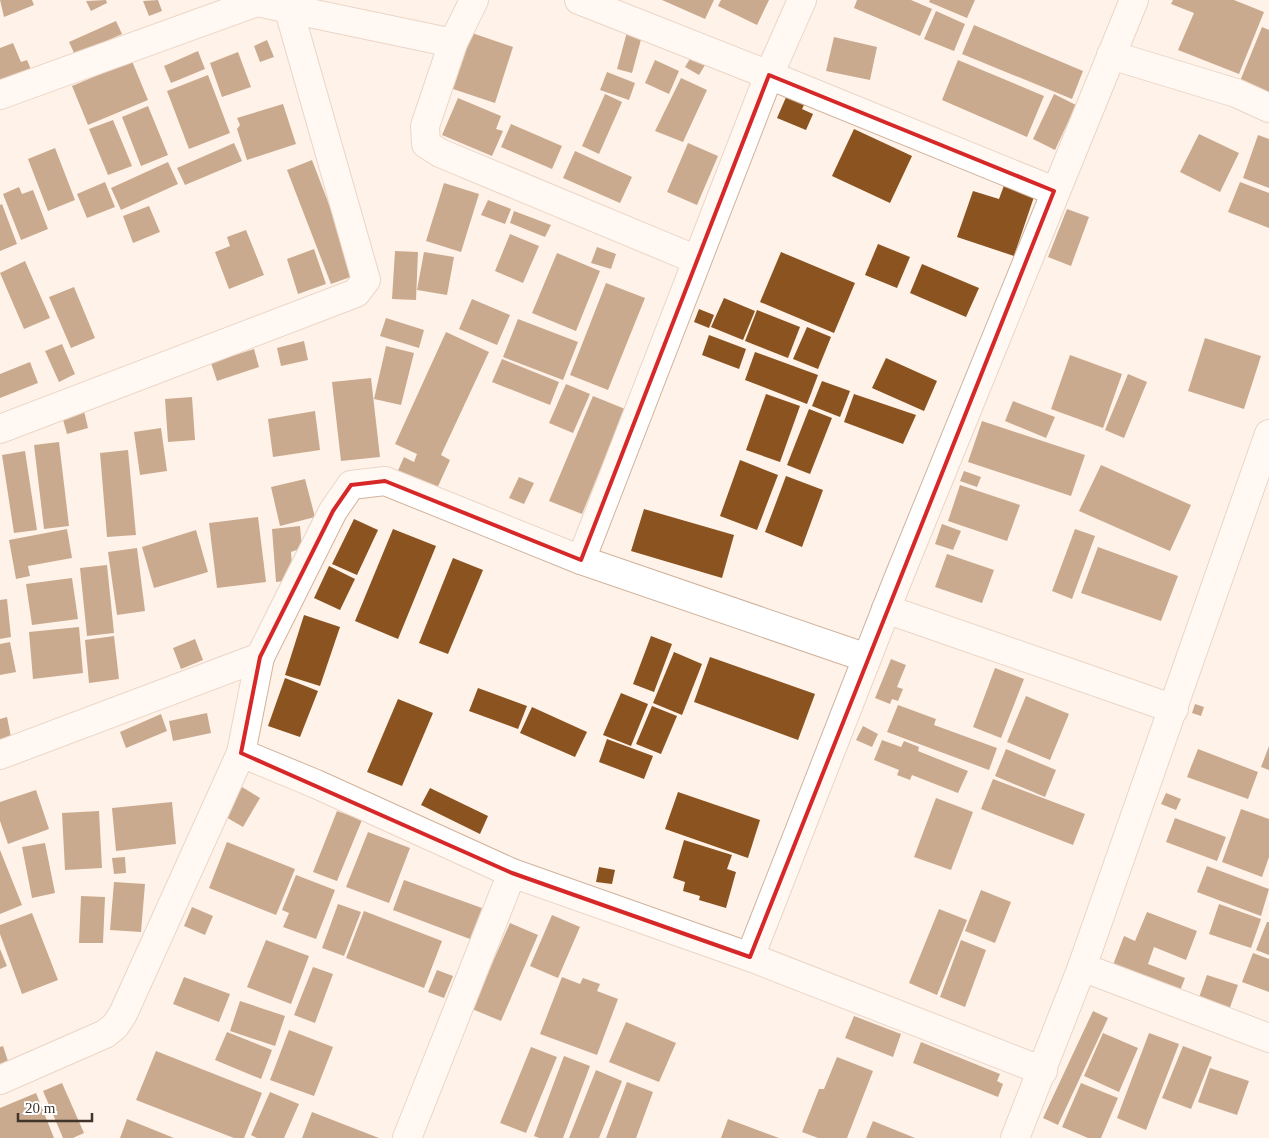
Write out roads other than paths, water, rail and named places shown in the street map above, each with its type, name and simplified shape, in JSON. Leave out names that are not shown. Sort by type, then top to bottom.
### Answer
[{"type":"street","points":[[474,0],[453,43],[425,126],[426,144],[440,153],[697,260]]},
{"type":"street","points":[[579,0],[1054,191]]},
{"type":"street","points":[[581,560],[769,75],[802,0]]},
{"type":"street","points":[[750,957],[886,609],[1054,191],[1134,0]]},
{"type":"street","points":[[0,95],[256,1],[453,43]]},
{"type":"street","points":[[0,429],[356,292],[366,280],[288,7]]},
{"type":"street","points":[[1111,55],[1236,93],[1269,108]]},
{"type":"street","points":[[1015,1138],[1082,968],[1269,434]]},
{"type":"street","points":[[0,1080],[105,1034],[115,1026],[123,1014],[242,753],[260,657],[333,512],[351,485],[385,481],[581,560],[867,658]]},
{"type":"street","points":[[886,609],[1174,709]]},
{"type":"street","points":[[0,756],[260,657]]},
{"type":"street","points":[[242,753],[512,873],[750,957],[1043,1070]]},
{"type":"street","points":[[406,1138],[512,873]]},
{"type":"street","points":[[1082,968],[1269,1038]]}]
